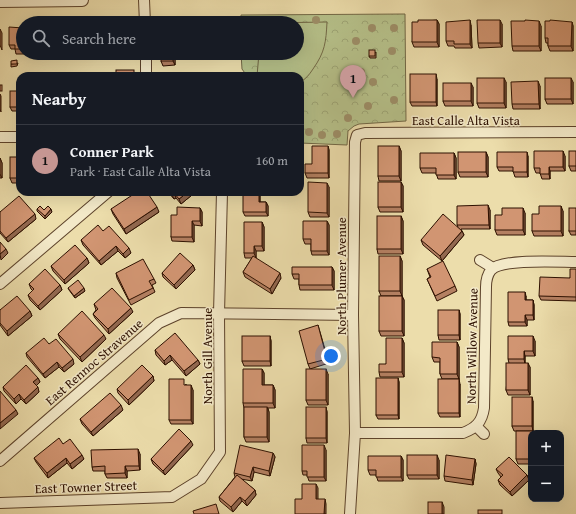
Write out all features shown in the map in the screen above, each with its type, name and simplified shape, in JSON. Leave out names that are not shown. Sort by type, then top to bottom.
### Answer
[{"type":"street","points":[[0,1],[82,0]]},
{"type":"street","points":[[144,0],[145,16]]},
{"type":"street","points":[[146,60],[146,72]]},
{"type":"street","name":"East Calle Alta Vista","points":[[357,135],[365,133],[576,132]]},
{"type":"street","name":"North Plumer Avenue","points":[[350,514],[354,433],[353,315],[355,142],[357,135]]},
{"type":"street","points":[[0,138],[16,137]]},
{"type":"street","points":[[0,284],[103,196]]},
{"type":"street","name":"North Gill Avenue","points":[[172,497],[202,479],[220,452],[219,314],[222,196]]},
{"type":"street","points":[[480,260],[493,268],[506,263],[576,262]]},
{"type":"street","name":"North Willow Avenue","points":[[477,426],[482,419],[484,408],[486,278],[493,268]]},
{"type":"street","name":"East Rennoc Stravenue","points":[[0,461],[159,323],[181,313],[353,315]]},
{"type":"street","points":[[354,433],[463,433],[477,426],[484,434]]},
{"type":"street","name":"East Towner Street","points":[[0,503],[172,497]]},
{"type":"green space","points":[[405,14],[406,121],[359,124],[354,126],[348,131],[347,145],[304,143],[304,72],[244,72],[242,69],[241,60],[304,60],[304,16],[241,15]]},
{"type":"green space","points":[[304,22],[327,22],[322,52],[309,75],[304,80],[304,72],[257,72],[258,60],[304,60]]},
{"type":"building","points":[[418,20],[437,20],[437,42],[412,42],[412,22],[418,22]]},
{"type":"building","points":[[470,20],[470,44],[454,44],[454,41],[446,41],[446,22]]},
{"type":"building","points":[[477,20],[500,20],[500,43],[478,43]]},
{"type":"building","points":[[511,21],[539,21],[539,46],[512,46]]},
{"type":"building","points":[[545,21],[572,22],[571,46],[548,46],[548,38],[545,38]]},
{"type":"building","points":[[9,27],[16,28],[16,49],[15,45],[9,45]]},
{"type":"building","points":[[369,50],[375,50],[375,56],[369,56]]},
{"type":"building","points":[[17,60],[17,64],[11,64],[11,61]]},
{"type":"building","points":[[161,60],[173,60],[173,61]]},
{"type":"building","points":[[116,70],[134,70],[134,72],[116,72]]},
{"type":"building","points":[[410,74],[436,74],[436,102],[410,102]]},
{"type":"building","points":[[477,78],[504,78],[504,103],[477,103]]},
{"type":"building","points":[[545,78],[571,78],[571,99],[545,99]]},
{"type":"building","points":[[538,81],[539,104],[512,104],[511,82]]},
{"type":"building","points":[[443,83],[471,83],[471,101],[443,101]]},
{"type":"building","points":[[0,85],[2,85],[2,91],[0,91]]},
{"type":"building","points":[[10,91],[16,91],[16,107],[10,107]]},
{"type":"building","points":[[312,146],[328,146],[328,173],[305,173],[305,164],[312,164]]},
{"type":"building","points":[[378,146],[399,146],[399,176],[378,176]]},
{"type":"building","points":[[534,151],[563,151],[563,167],[549,167],[549,174],[540,174],[540,168],[534,168]]},
{"type":"building","points":[[569,151],[576,151],[576,166],[569,166]]},
{"type":"building","points":[[458,152],[486,152],[486,172],[458,172]]},
{"type":"building","points":[[497,152],[527,152],[527,172],[513,172],[513,167],[497,167]]},
{"type":"building","points":[[420,153],[454,153],[454,175],[436,175],[436,168],[420,168]]},
{"type":"building","points":[[10,157],[16,157],[16,178],[10,178]]},
{"type":"building","points":[[308,182],[327,183],[327,213],[308,212]]},
{"type":"building","points":[[378,182],[401,182],[401,207],[378,207]]},
{"type":"building","points":[[19,196],[35,214],[6,238],[0,231],[0,212]]},
{"type":"building","points":[[131,196],[150,196],[157,207],[124,229],[111,209]]},
{"type":"building","points":[[243,196],[259,196],[259,202],[266,202],[266,212],[243,212]]},
{"type":"building","points":[[488,205],[489,225],[457,225],[457,206]]},
{"type":"building","points":[[40,206],[44,210],[48,206],[51,209],[45,216],[37,209]]},
{"type":"building","points":[[539,206],[561,206],[561,231],[532,231],[532,214],[539,214]]},
{"type":"building","points":[[177,207],[200,208],[200,221],[192,221],[192,237],[171,237],[171,215],[177,215]]},
{"type":"building","points":[[502,208],[523,208],[523,230],[495,230],[495,215],[502,215]]},
{"type":"building","points":[[569,208],[576,208],[576,231],[569,231]]},
{"type":"building","points":[[443,214],[462,231],[440,256],[421,240]]},
{"type":"building","points":[[377,216],[401,216],[401,249],[377,249]]},
{"type":"building","points":[[303,221],[327,221],[327,251],[311,251],[311,239],[303,239]]},
{"type":"building","points":[[244,222],[262,222],[262,246],[254,246],[254,253],[244,253]]},
{"type":"building","points":[[98,225],[103,231],[109,226],[129,248],[123,254],[116,246],[99,261],[81,240]]},
{"type":"building","points":[[0,242],[6,249],[0,254]]},
{"type":"building","points":[[75,245],[87,258],[64,280],[51,266]]},
{"type":"building","points":[[180,253],[193,265],[174,285],[162,273]]},
{"type":"building","points":[[253,256],[280,273],[270,289],[243,272]]},
{"type":"building","points":[[379,256],[400,256],[400,291],[379,291]]},
{"type":"building","points":[[143,259],[154,279],[149,281],[153,288],[129,300],[116,273]]},
{"type":"building","points":[[443,261],[455,286],[435,296],[427,279],[431,277],[427,269]]},
{"type":"building","points":[[292,267],[332,267],[332,285],[299,285],[299,274],[292,274]]},
{"type":"building","points":[[45,269],[60,285],[38,306],[28,295],[34,289],[29,284]]},
{"type":"building","points":[[570,269],[576,269],[576,297],[539,296],[540,277],[570,278]]},
{"type":"building","points":[[78,280],[84,288],[74,296],[68,288]]},
{"type":"building","points":[[112,288],[131,308],[108,329],[93,314],[98,309],[94,304]]},
{"type":"building","points":[[508,292],[525,292],[525,300],[533,300],[533,315],[525,315],[525,322],[508,322]]},
{"type":"building","points":[[17,296],[30,311],[7,331],[0,323],[0,310]]},
{"type":"building","points":[[379,296],[402,296],[402,331],[379,331]]},
{"type":"building","points":[[438,310],[459,310],[459,335],[438,335]]},
{"type":"building","points":[[82,311],[104,335],[80,357],[58,334]]},
{"type":"building","points":[[318,325],[327,359],[308,364],[299,331]]},
{"type":"building","points":[[175,333],[198,360],[184,371],[170,355],[164,361],[155,350]]},
{"type":"building","points":[[242,336],[270,336],[270,361],[242,361]]},
{"type":"building","points":[[508,336],[533,336],[533,351],[524,351],[524,359],[508,359]]},
{"type":"building","points":[[44,338],[49,344],[56,339],[73,359],[62,368],[57,362],[43,374],[26,353]]},
{"type":"building","points":[[386,338],[402,338],[402,372],[379,372],[379,364],[386,364]]},
{"type":"building","points":[[432,342],[457,342],[457,374],[440,374],[440,358],[432,357]]},
{"type":"building","points":[[506,363],[528,363],[528,390],[506,390]]},
{"type":"building","points":[[26,365],[38,378],[33,382],[38,387],[24,400],[19,394],[14,399],[3,387]]},
{"type":"building","points":[[142,365],[153,376],[128,400],[117,389]]},
{"type":"building","points":[[243,369],[262,369],[262,385],[273,385],[273,403],[243,403]]},
{"type":"building","points":[[306,369],[326,369],[326,400],[306,400]]},
{"type":"building","points":[[376,378],[398,378],[398,415],[376,415]]},
{"type":"building","points":[[169,379],[184,379],[184,385],[191,385],[191,420],[169,420]]},
{"type":"building","points":[[438,379],[459,379],[459,413],[438,413]]},
{"type":"building","points":[[0,391],[16,410],[0,423]]},
{"type":"building","points":[[110,393],[121,405],[91,432],[80,419]]},
{"type":"building","points":[[512,397],[532,397],[532,426],[512,426]]},
{"type":"building","points":[[244,407],[267,407],[267,437],[244,437]]},
{"type":"building","points":[[306,407],[326,407],[326,438],[306,438]]},
{"type":"building","points":[[179,429],[191,441],[163,471],[151,459]]},
{"type":"building","points":[[516,431],[528,431],[528,459],[516,459]]},
{"type":"building","points":[[59,438],[63,444],[70,439],[82,455],[70,464],[66,458],[47,473],[34,458]]},
{"type":"building","points":[[240,445],[273,453],[269,471],[253,467],[250,477],[234,473]]},
{"type":"building","points":[[302,445],[324,445],[324,477],[307,477],[307,471],[302,471]]},
{"type":"building","points":[[138,449],[139,466],[125,466],[125,473],[105,474],[105,466],[92,467],[91,450]]},
{"type":"building","points":[[407,455],[437,455],[437,475],[407,475]]},
{"type":"building","points":[[446,455],[475,459],[472,480],[444,476]]},
{"type":"building","points":[[368,456],[401,456],[401,477],[376,477],[376,470],[368,470]]},
{"type":"building","points":[[509,457],[527,475],[510,492],[498,480],[503,475],[496,469]]},
{"type":"building","points":[[237,475],[255,490],[245,501],[240,497],[231,507],[219,497]]},
{"type":"building","points":[[302,484],[316,484],[316,499],[325,499],[324,514],[295,514],[295,499],[302,499]]},
{"type":"building","points":[[428,502],[442,502],[442,514],[428,514]]},
{"type":"building","points":[[216,504],[219,514],[194,514],[193,511]]},
{"type":"building","points":[[478,510],[502,510],[502,514],[478,514]]},
{"type":"place","name":"Conner Park","points":[[353,98]]}]
